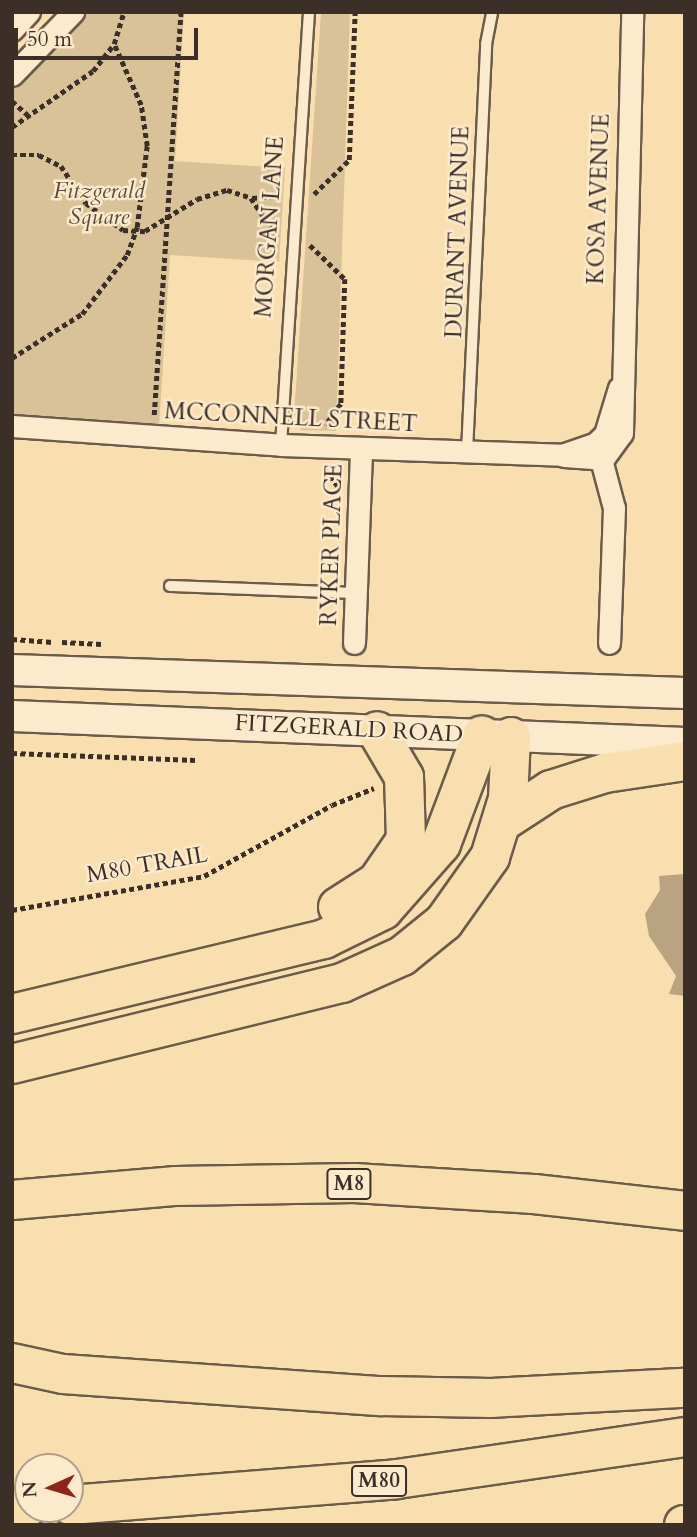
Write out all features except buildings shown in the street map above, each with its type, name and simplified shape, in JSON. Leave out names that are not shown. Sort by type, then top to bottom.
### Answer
[{"type":"highway","points":[[198,967],[333,910],[377,882],[394,863],[406,840],[408,796],[393,754],[377,731]]},
{"type":"highway","points":[[12,1064],[342,983],[402,956],[460,902],[491,857],[505,820],[496,736]]},
{"type":"highway","points":[[12,1014],[198,967],[324,939],[383,910],[441,844],[496,736]]},
{"type":"highway","points":[[505,820],[551,790],[605,773],[685,761]]},
{"type":"highway","name":"M8","points":[[12,1200],[176,1186],[354,1184],[548,1195],[685,1211]]},
{"type":"highway","points":[[12,1363],[63,1374],[381,1396],[529,1397],[685,1388]]},
{"type":"highway","name":"M80","points":[[84,1504],[397,1479],[685,1437]]},
{"type":"street","points":[[12,75],[21,55],[73,12]]},
{"type":"street","name":"KOSA AVENUE","points":[[600,451],[619,388],[632,12]]},
{"type":"street","name":"MCCONNELL STREET","points":[[14,428],[325,447],[562,455],[600,451]]},
{"type":"street","name":"RYKER PLACE","points":[[354,643],[361,448]]},
{"type":"street","points":[[600,451],[614,508],[610,643]]},
{"type":"street","name":"FITZGERALD ROAD","points":[[12,670],[505,691],[685,693]]},
{"type":"street","points":[[496,736],[505,691]]},
{"type":"street","name":"FITZGERALD ROAD","points":[[12,716],[685,743]]},
{"type":"lane","name":"MORGAN LANE","points":[[281,445],[290,240],[309,12]]},
{"type":"lane","name":"DURANT AVENUE","points":[[467,452],[486,44],[492,12]]},
{"type":"lane","points":[[170,586],[356,593]]},
{"type":"path","points":[[12,127],[27,114],[85,78],[114,44],[124,12]]},
{"type":"path","points":[[153,437],[181,12]]},
{"type":"path","points":[[135,233],[214,192],[235,191],[251,198],[318,192],[349,160],[355,12]]},
{"type":"path","points":[[12,358],[82,314],[127,255],[135,233],[147,146],[141,105],[114,44]]},
{"type":"path","points":[[12,101],[27,114]]},
{"type":"path","points":[[12,155],[38,155],[61,166],[98,214],[135,233]]},
{"type":"path","points":[[251,198],[277,237],[324,254],[345,279],[341,404],[327,421],[325,447],[325,469],[338,486],[338,500]]},
{"type":"path","points":[[12,752],[196,760]]},
{"type":"path","name":"M80 TRAIL","points":[[12,910],[220,871],[307,818],[381,785]]},
{"type":"green space","name":"Fitzgerald Square","points":[[81,12],[184,12],[175,161],[285,168],[279,262],[170,255],[159,426],[12,415],[12,86]]},
{"type":"green space","points":[[350,12],[336,431],[301,430],[294,416],[321,13]]},
{"type":"shaded area","points":[[685,874],[685,996],[669,994],[676,976],[649,936],[645,914],[660,890],[659,876]]}]
